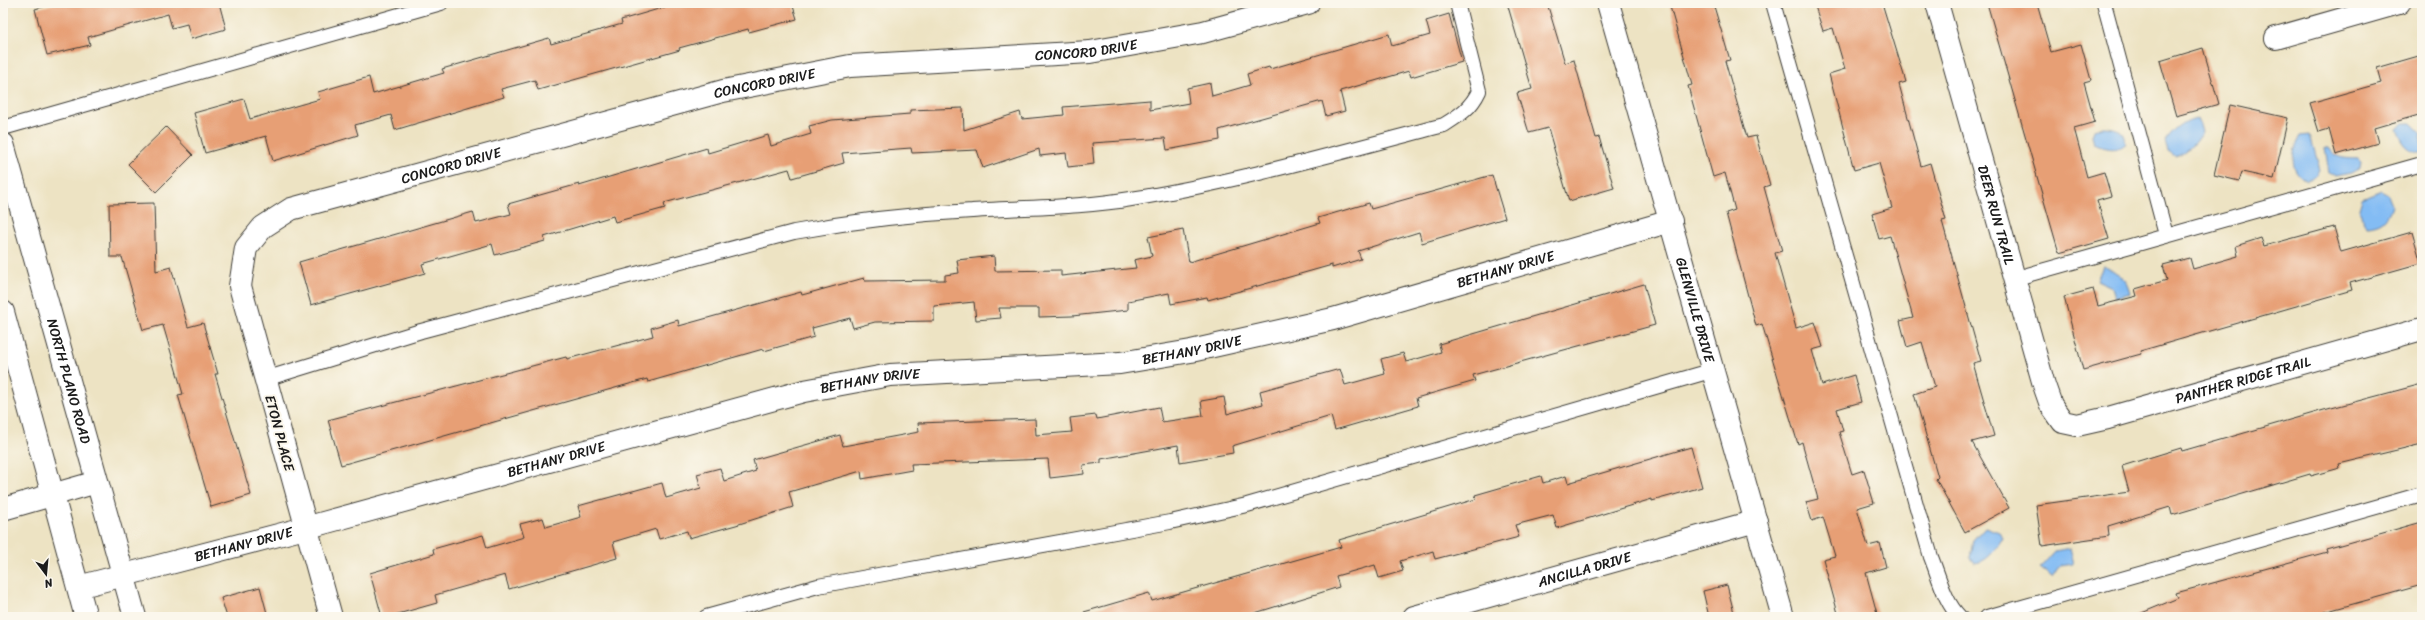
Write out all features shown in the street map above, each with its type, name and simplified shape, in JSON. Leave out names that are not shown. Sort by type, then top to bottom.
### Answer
[{"type":"street","name":"CONCORD DRIVE","points":[[246,248],[263,227],[291,209],[723,91],[850,66],[1090,52],[1203,32],[1308,3]]},
{"type":"street","name":"GLENVILLE DRIVE","points":[[1608,3],[1714,370],[1783,617]]},
{"type":"street","name":"DEER RUN TRAIL","points":[[1937,3],[2013,279],[2051,405],[2064,422]]},
{"type":"street","points":[[2276,38],[2399,3]]},
{"type":"street","name":"NORTH PLANO ROAD","points":[[3,144],[135,617]]},
{"type":"street","name":"BETHANY DRIVE","points":[[78,587],[305,528],[804,391],[890,375],[1120,362],[1191,351],[1333,319],[1671,221]]},
{"type":"street","name":"ETON PLACE","points":[[246,248],[240,286],[305,528],[331,617]]},
{"type":"street","points":[[3,312],[86,617]]},
{"type":"street","name":"PANTHER RIDGE TRAIL","points":[[2064,422],[2077,425],[2100,420],[2422,329]]},
{"type":"street","points":[[3,509],[97,482]]},
{"type":"street","name":"ANCILLA DRIVE","points":[[1414,617],[1756,521]]},
{"type":"lane","points":[[3,128],[441,3]]},
{"type":"lane","points":[[265,378],[421,331],[794,232],[853,221],[973,211],[1026,210],[1130,199],[1247,176],[1444,125],[1463,114],[1474,102],[1479,91],[1457,3]]},
{"type":"lane","points":[[1774,3],[1931,557],[1946,594],[1955,612],[1960,617]]},
{"type":"lane","points":[[2104,3],[2166,235]]},
{"type":"lane","points":[[2013,279],[2422,164]]},
{"type":"lane","points":[[706,617],[818,586],[1170,522],[1247,505],[1714,370]]},
{"type":"lane","points":[[1987,617],[2422,494]]},
{"type":"water","points":[[2198,118],[2202,132],[2194,144],[2179,155],[2175,156],[2168,151],[2165,141],[2171,133],[2184,123]]},
{"type":"water","points":[[2404,123],[2411,123],[2422,134],[2422,152],[2413,151],[2403,142],[2397,129]]},
{"type":"water","points":[[2103,127],[2120,130],[2125,136],[2125,145],[2110,149],[2094,144],[2092,135],[2094,129]]},
{"type":"water","points":[[2310,135],[2320,170],[2315,177],[2307,180],[2297,171],[2294,166],[2293,155],[2301,136]]},
{"type":"water","points":[[2325,148],[2329,148],[2335,155],[2342,158],[2358,159],[2361,162],[2360,168],[2351,173],[2335,176],[2329,172]]},
{"type":"water","points":[[2381,191],[2388,195],[2392,205],[2390,210],[2386,218],[2380,223],[2366,226],[2359,209],[2362,199]]},
{"type":"water","points":[[2103,266],[2124,278],[2130,293],[2115,297],[2112,287],[2097,280]]},
{"type":"water","points":[[1985,527],[1999,532],[2002,539],[1987,558],[1974,563],[1970,558],[1973,540]]},
{"type":"water","points":[[2070,548],[2074,563],[2060,565],[2052,577],[2040,568],[2055,551]]},
{"type":"building","points":[[57,3],[219,3],[226,29],[191,39],[187,24],[172,28],[168,14],[88,37],[90,45],[47,55],[35,9]]},
{"type":"building","points":[[679,3],[792,3],[797,19],[749,32],[748,29],[538,90],[535,80],[501,89],[504,97],[395,130],[391,115],[355,125],[358,135],[273,161],[266,136],[205,153],[194,113],[244,99],[250,119],[320,99],[318,92],[369,77],[373,94],[444,73],[442,69],[549,38],[551,44],[622,24],[621,20]]},
{"type":"building","points":[[1507,3],[1547,3],[1565,63],[1574,60],[1596,138],[1599,137],[1614,188],[1569,201],[1548,128],[1529,133],[1517,93],[1532,89]]},
{"type":"building","points":[[1669,3],[1713,3],[1730,60],[1725,61],[1747,138],[1756,136],[1770,185],[1764,187],[1782,251],[1775,253],[1796,328],[1815,322],[1823,347],[1812,350],[1822,385],[1854,375],[1861,402],[1837,409],[1843,431],[1839,432],[1852,474],[1864,470],[1874,503],[1857,508],[1868,546],[1880,543],[1886,567],[1866,573],[1878,617],[1839,617],[1823,559],[1835,556],[1823,517],[1812,521],[1806,502],[1818,499],[1802,442],[1798,444],[1762,324],[1756,326],[1726,213],[1735,210],[1725,173],[1713,177],[1688,86],[1692,85]]},
{"type":"building","points":[[1814,3],[1882,3],[1906,82],[1899,84],[1921,166],[1930,163],[1946,220],[1942,221],[1981,361],[1973,363],[1994,436],[1972,442],[2009,508],[1965,532],[1936,479],[1938,477],[1914,394],[1935,387],[1922,342],[1907,347],[1900,321],[1913,318],[1890,236],[1879,239],[1872,214],[1892,208],[1879,163],[1854,170],[1829,74],[1845,69],[1833,28],[1823,31]]},
{"type":"building","points":[[1987,3],[2037,3],[2051,52],[2081,44],[2091,80],[2084,82],[2095,122],[2074,128],[2087,177],[2104,172],[2111,196],[2097,200],[2109,239],[2059,253]]},
{"type":"building","points":[[1449,14],[1462,62],[1411,77],[1409,71],[1340,91],[1345,111],[1326,116],[1322,101],[1219,130],[1220,140],[1167,150],[1165,138],[1092,143],[1094,164],[1068,167],[1066,153],[1040,156],[1039,149],[983,168],[977,150],[912,153],[911,148],[842,153],[844,163],[792,178],[789,169],[664,203],[665,208],[615,222],[613,216],[544,237],[545,241],[495,255],[492,244],[422,264],[425,273],[311,305],[299,262],[473,212],[476,223],[511,214],[508,204],[579,184],[579,186],[707,148],[708,153],[768,135],[771,146],[811,134],[809,126],[832,120],[910,114],[910,110],[963,108],[964,130],[1020,112],[1022,119],[1064,115],[1063,107],[1150,100],[1150,110],[1189,103],[1187,88],[1210,83],[1212,96],[1250,85],[1247,74],[1269,67],[1270,69],[1389,34],[1392,46],[1430,35],[1426,21]]},
{"type":"building","points":[[2203,48],[2219,104],[2176,116],[2160,61]]},
{"type":"building","points":[[2422,55],[2422,114],[2374,128],[2378,143],[2336,155],[2329,129],[2319,132],[2310,103],[2381,83],[2377,68]]},
{"type":"building","points":[[2230,105],[2288,118],[2274,179],[2242,172],[2239,181],[2214,175]]},
{"type":"building","points":[[166,127],[193,155],[156,192],[128,164]]},
{"type":"building","points":[[1492,175],[1505,218],[1422,243],[1419,232],[1358,251],[1361,259],[1332,268],[1332,265],[1208,300],[1207,297],[1171,304],[1169,293],[1128,301],[1128,310],[1072,316],[1039,317],[1039,308],[999,308],[1001,318],[976,320],[974,302],[934,306],[934,321],[875,322],[853,328],[850,318],[812,328],[814,337],[764,351],[763,349],[648,382],[647,379],[341,465],[328,420],[566,357],[567,359],[653,336],[651,328],[678,320],[679,326],[801,292],[802,295],[864,278],[865,281],[945,280],[945,275],[959,273],[957,260],[994,256],[995,271],[1061,270],[1061,276],[1136,268],[1134,260],[1152,256],[1148,237],[1183,230],[1189,262],[1320,223],[1318,218],[1369,203],[1371,209]]},
{"type":"building","points":[[154,203],[156,271],[171,267],[188,327],[203,323],[218,374],[215,374],[251,495],[211,507],[178,395],[183,394],[163,325],[143,330],[122,257],[110,257],[109,204]]},
{"type":"building","points":[[2334,227],[2341,252],[2412,232],[2421,263],[2350,283],[2352,290],[2140,351],[2141,354],[2083,370],[2064,297],[2093,289],[2098,306],[2137,296],[2135,289],[2167,280],[2163,265],[2190,258],[2193,269],[2238,256],[2236,246],[2261,238],[2264,246]]},
{"type":"building","points":[[1644,284],[1655,325],[1473,375],[1475,381],[1416,398],[1418,406],[1335,430],[1331,416],[1232,446],[1233,453],[1180,462],[1178,445],[1101,459],[1101,463],[1083,465],[1084,474],[1050,478],[1048,459],[911,464],[912,470],[862,479],[861,471],[789,492],[793,507],[736,525],[689,538],[687,531],[659,539],[656,529],[613,542],[617,558],[509,589],[505,575],[435,595],[437,603],[387,617],[382,617],[370,573],[434,554],[433,549],[483,535],[487,548],[524,537],[520,524],[543,518],[546,527],[581,517],[578,506],[662,483],[666,498],[701,488],[697,474],[720,468],[724,481],[756,471],[753,460],[840,435],[843,446],[919,432],[918,423],[1035,419],[1036,435],[1072,432],[1070,418],[1096,415],[1097,419],[1159,407],[1162,422],[1203,416],[1201,401],[1224,397],[1227,414],[1263,404],[1260,391],[1340,369],[1345,385],[1385,374],[1381,359],[1403,353],[1406,362],[1441,352],[1439,344]]},
{"type":"building","points":[[2422,384],[2422,444],[2339,464],[2340,468],[2311,476],[2310,474],[2172,515],[2170,507],[2108,526],[2109,536],[2042,546],[2036,505],[2129,492],[2122,466],[2181,448],[2182,451],[2324,410]]},
{"type":"building","points":[[1691,447],[1702,487],[1652,501],[1652,499],[1557,528],[1553,515],[1515,525],[1519,537],[1435,559],[1433,551],[1400,561],[1403,571],[1379,578],[1375,565],[1336,576],[1339,587],[1242,617],[1085,617],[1084,612],[1149,593],[1152,601],[1341,547],[1339,540],[1476,499],[1475,495],[1541,476],[1543,483],[1566,476],[1568,483]]},
{"type":"building","points":[[2422,522],[2422,585],[2306,617],[2132,617],[2178,598],[2176,593],[2327,552],[2326,549]]},
{"type":"building","points":[[1727,585],[1735,617],[1709,617],[1703,591]]},
{"type":"building","points":[[260,587],[268,617],[227,617],[221,598]]}]
